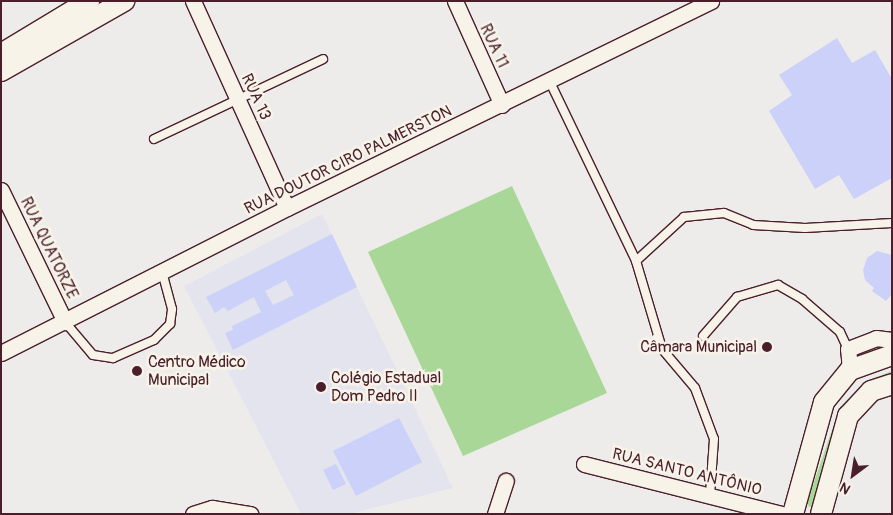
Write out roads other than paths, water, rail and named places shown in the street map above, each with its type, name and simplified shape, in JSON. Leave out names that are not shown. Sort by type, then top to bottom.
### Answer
[{"type":"main road","points":[[1,54],[89,1]]},
{"type":"main road","points":[[1,71],[124,1]]},
{"type":"main road","points":[[793,514],[824,402],[850,370],[892,355]]},
{"type":"main road","points":[[821,514],[848,416],[871,391],[892,384]]},
{"type":"street","name":"RUA 13","points":[[193,1],[287,208]]},
{"type":"street","name":"RUA 11","points":[[455,1],[502,105]]},
{"type":"street","name":"RUA DOUTOR CIRO PALMERSTON","points":[[1,353],[287,208],[550,82],[711,1]]},
{"type":"street","name":"RUA QUATORZE","points":[[1,190],[65,322]]},
{"type":"street","points":[[850,370],[848,349],[876,338],[892,340]]},
{"type":"street","name":"RUA SANTO ANTÔNIO","points":[[584,464],[782,514]]},
{"type":"street","points":[[495,514],[506,481]]},
{"type":"street","points":[[194,513],[212,508],[251,514]]},
{"type":"lane","points":[[154,139],[238,102],[323,59]]},
{"type":"lane","points":[[550,82],[636,261],[662,349],[695,388],[714,439],[710,496]]},
{"type":"lane","points":[[636,261],[684,217],[724,213],[753,225],[806,228],[892,223]]},
{"type":"lane","points":[[65,322],[93,355],[113,358],[154,340],[170,324],[172,309],[162,272]]},
{"type":"lane","points":[[703,336],[737,297],[778,285],[802,298],[840,332],[848,349]]},
{"type":"place","name":"Câmara Municipal","points":[[767,347]]},
{"type":"place","name":"Centro Médico Municipal","points":[[137,371]]},
{"type":"place","name":"Colégio Estadual Dom Pedro II","points":[[321,387]]}]
